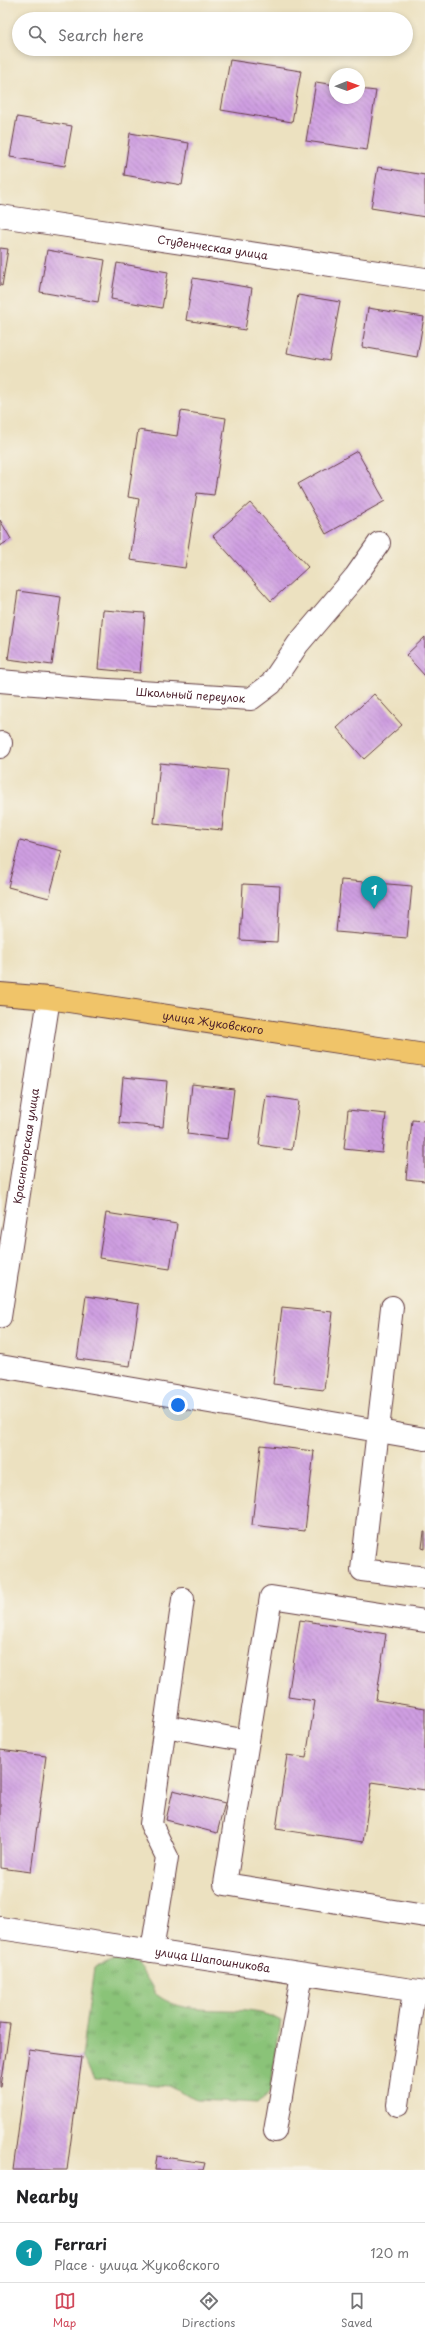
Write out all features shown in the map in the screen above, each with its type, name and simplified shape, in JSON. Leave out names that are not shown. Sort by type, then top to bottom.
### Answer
[{"type":"main road","name":"улица Жуковского","points":[[0,994],[48,998],[425,1055]]},
{"type":"street","name":"Студенческая улица","points":[[0,216],[425,279]]},
{"type":"street","name":"Школьный переулок","points":[[0,681],[93,689],[251,699],[271,684],[298,644],[355,577],[379,543]]},
{"type":"street","name":"Красногорская улица","points":[[0,1317],[48,998]]},
{"type":"street","points":[[392,1307],[362,1570],[425,1578]]},
{"type":"street","points":[[0,1366],[425,1439]]},
{"type":"street","points":[[425,1621],[270,1597],[225,1884],[425,1916]]},
{"type":"street","points":[[152,1951],[167,1857],[151,1824],[183,1599]]},
{"type":"street","points":[[165,1726],[248,1741]]},
{"type":"street","name":"улица Шапошникова","points":[[0,1928],[419,1991]]},
{"type":"street","points":[[275,2131],[302,1974]]},
{"type":"street","points":[[398,2105],[419,1991]]},
{"type":"green space","points":[[114,1960],[133,1962],[137,1965],[154,1992],[171,2003],[202,2009],[251,2011],[267,2015],[281,2021],[270,2092],[258,2103],[197,2100],[169,2086],[94,2079],[82,2057],[94,1968]]},
{"type":"building","points":[[230,60],[301,71],[292,122],[221,110]]},
{"type":"building","points":[[316,82],[329,84],[329,104],[365,104],[365,90],[376,91],[367,150],[306,141]]},
{"type":"building","points":[[17,117],[72,126],[65,166],[10,157]]},
{"type":"building","points":[[130,133],[189,143],[182,185],[124,175]]},
{"type":"building","points":[[378,167],[425,175],[425,217],[371,208]]},
{"type":"building","points":[[0,248],[8,249],[2,286],[0,285]]},
{"type":"building","points":[[47,250],[105,260],[98,302],[40,292]]},
{"type":"building","points":[[117,263],[168,272],[162,308],[111,299]]},
{"type":"building","points":[[193,278],[252,288],[245,330],[186,320]]},
{"type":"building","points":[[298,295],[340,302],[329,361],[287,353]]},
{"type":"building","points":[[368,308],[424,317],[417,357],[362,347]]},
{"type":"building","points":[[181,411],[226,418],[214,495],[197,493],[185,568],[130,560],[139,499],[128,497],[138,430],[177,436]]},
{"type":"building","points":[[357,451],[385,501],[326,534],[298,484]]},
{"type":"building","points":[[250,503],[308,567],[271,601],[213,536]]},
{"type":"building","points":[[0,520],[11,539],[0,546]]},
{"type":"building","points":[[18,591],[61,597],[52,665],[8,659]]},
{"type":"building","points":[[103,610],[145,613],[140,673],[98,669]]},
{"type":"building","points":[[425,637],[425,676],[406,655]]},
{"type":"building","points":[[374,694],[402,725],[364,759],[337,728]]},
{"type":"building","points":[[160,763],[228,770],[222,830],[154,823]]},
{"type":"building","points":[[20,840],[62,851],[49,898],[8,887]]},
{"type":"building","points":[[341,880],[412,886],[407,938],[336,932]]},
{"type":"building","points":[[243,884],[280,886],[277,942],[240,940]]},
{"type":"building","points":[[123,1077],[167,1081],[163,1127],[119,1123]]},
{"type":"building","points":[[192,1084],[234,1089],[228,1139],[187,1134]]},
{"type":"building","points":[[266,1096],[299,1101],[292,1150],[259,1145]]},
{"type":"building","points":[[348,1110],[386,1114],[382,1153],[344,1149]]},
{"type":"building","points":[[412,1120],[425,1121],[425,1181],[406,1179]]},
{"type":"building","points":[[106,1213],[177,1224],[170,1269],[99,1258]]},
{"type":"building","points":[[86,1296],[139,1304],[130,1366],[77,1359]]},
{"type":"building","points":[[282,1307],[333,1312],[324,1390],[273,1384]]},
{"type":"building","points":[[261,1445],[314,1451],[305,1531],[252,1525]]},
{"type":"building","points":[[425,1532],[425,1549],[422,1548]]},
{"type":"building","points":[[300,1620],[386,1634],[376,1700],[425,1708],[425,1790],[372,1782],[363,1842],[276,1829],[287,1755],[306,1758],[315,1701],[288,1697]]},
{"type":"building","points":[[0,1750],[46,1756],[31,1872],[0,1868]]},
{"type":"building","points":[[173,1790],[225,1803],[217,1833],[166,1820]]},
{"type":"building","points":[[0,2023],[10,2024],[1,2087],[0,2087]]},
{"type":"building","points":[[29,2050],[82,2057],[67,2170],[13,2170]]},
{"type":"building","points":[[157,2156],[205,2163],[203,2170],[155,2170]]},
{"type":"place","name":"Ferrari","points":[[374,909]]}]
